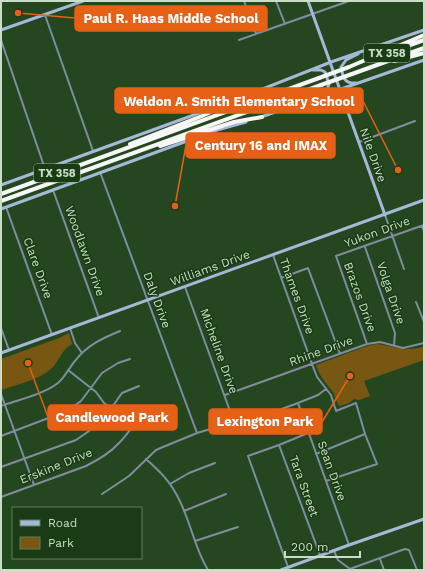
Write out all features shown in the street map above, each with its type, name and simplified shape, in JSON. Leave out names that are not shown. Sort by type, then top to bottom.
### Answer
[{"type":"highway","points":[[349,67],[424,35]]},
{"type":"highway","name":"TX 358","points":[[1,194],[424,40]]},
{"type":"highway","name":"TX 358","points":[[1,201],[424,48]]},
{"type":"highway","points":[[384,63],[424,53]]},
{"type":"highway","points":[[113,152],[247,96]]},
{"type":"highway","points":[[140,151],[164,145],[234,122],[262,117]]},
{"type":"main road","points":[[1,30],[83,1]]},
{"type":"main road","name":"Nile Drive","points":[[308,1],[385,215]]},
{"type":"main road","points":[[1,185],[247,96],[331,62],[424,30]]},
{"type":"main road","points":[[363,82],[349,84],[346,81],[341,66],[346,60],[376,46]]},
{"type":"main road","points":[[1,209],[218,130],[262,117],[424,60]]},
{"type":"main road","points":[[299,74],[316,69],[321,70],[325,72],[329,84],[329,87],[324,92],[306,102]]},
{"type":"main road","name":"Williams Drive","points":[[1,353],[424,200]]},
{"type":"main road","points":[[281,570],[349,544],[424,519]]},
{"type":"street","points":[[244,1],[256,34]]},
{"type":"street","points":[[276,1],[285,24]]},
{"type":"street","points":[[239,40],[313,14],[340,2],[349,1]]},
{"type":"street","points":[[45,15],[93,152]]},
{"type":"street","points":[[1,40],[45,169]]},
{"type":"street","points":[[359,142],[415,121]]},
{"type":"street","name":"Daly Drive","points":[[100,172],[197,433]]},
{"type":"street","name":"Woodlawn Drive","points":[[53,190],[99,318]]},
{"type":"street","name":"Clare Drive","points":[[6,207],[52,335]]},
{"type":"street","name":"Nile Drive","points":[[385,215],[404,269]]},
{"type":"street","points":[[423,225],[424,231]]},
{"type":"street","name":"Yukon Drive","points":[[336,256],[365,247],[423,225]]},
{"type":"street","name":"Volga Drive","points":[[365,247],[395,333],[394,345]]},
{"type":"street","name":"Thames Drive","points":[[273,255],[317,377],[331,395],[336,411],[356,403],[366,434]]},
{"type":"street","name":"Brazos Drive","points":[[336,256],[367,344]]},
{"type":"street","points":[[281,278],[308,268],[340,354]]},
{"type":"street","name":"Micheline Drive","points":[[185,287],[226,395],[234,422]]},
{"type":"street","points":[[416,302],[424,322]]},
{"type":"street","points":[[1,328],[9,350]]},
{"type":"street","points":[[70,328],[75,343],[82,353]]},
{"type":"street","points":[[1,406],[58,383],[82,353],[94,343],[120,331]]},
{"type":"street","name":"Rhine Drive","points":[[226,395],[367,344],[380,342],[403,348],[424,343]]},
{"type":"street","points":[[1,436],[15,432],[67,411],[81,401],[102,373],[110,367],[130,359]]},
{"type":"street","points":[[68,370],[91,387],[111,409],[134,425]]},
{"type":"street","points":[[1,467],[76,440],[97,424],[111,409],[122,393],[139,386]]},
{"type":"street","points":[[102,494],[129,476],[156,450],[197,433],[234,422],[246,422],[318,395],[326,389]]},
{"type":"street","points":[[1,394],[34,485]]},
{"type":"street","name":"Sean Drive","points":[[298,403],[349,544]]},
{"type":"street","name":"Erskine Drive","points":[[1,497],[86,466],[97,460],[118,444],[139,418],[149,412]]},
{"type":"street","points":[[288,567],[248,456],[280,446],[308,434]]},
{"type":"street","points":[[316,454],[366,434],[377,464],[326,481]]},
{"type":"street","name":"Tara Street","points":[[280,446],[320,555]]},
{"type":"street","points":[[146,459],[170,484],[179,498],[201,559],[208,570]]},
{"type":"street","points":[[170,484],[189,473],[215,463]]},
{"type":"street","points":[[184,511],[226,494]]},
{"type":"street","points":[[195,541],[238,527]]},
{"type":"street","points":[[347,570],[405,549],[409,550],[417,570]]},
{"type":"street","points":[[333,550],[338,560],[351,569]]},
{"type":"street","points":[[380,559],[384,570]]},
{"type":"green space","points":[[69,333],[72,344],[63,352],[52,368],[35,379],[2,390],[1,359]]},
{"type":"green space","points":[[377,344],[404,349],[423,347],[424,360],[364,381],[370,396],[359,400],[354,399],[349,403],[340,406],[333,392],[321,376],[316,365],[367,346]]},
{"type":"place","name":"Paul R. Haas Middle School","points":[[18,13]]},
{"type":"place","name":"Weldon A. Smith Elementary School","points":[[398,170]]},
{"type":"place","name":"Century 16 and IMAX","points":[[175,206]]},
{"type":"place","name":"Candlewood Park","points":[[28,363]]},
{"type":"place","name":"Lexington Park","points":[[350,376]]}]
